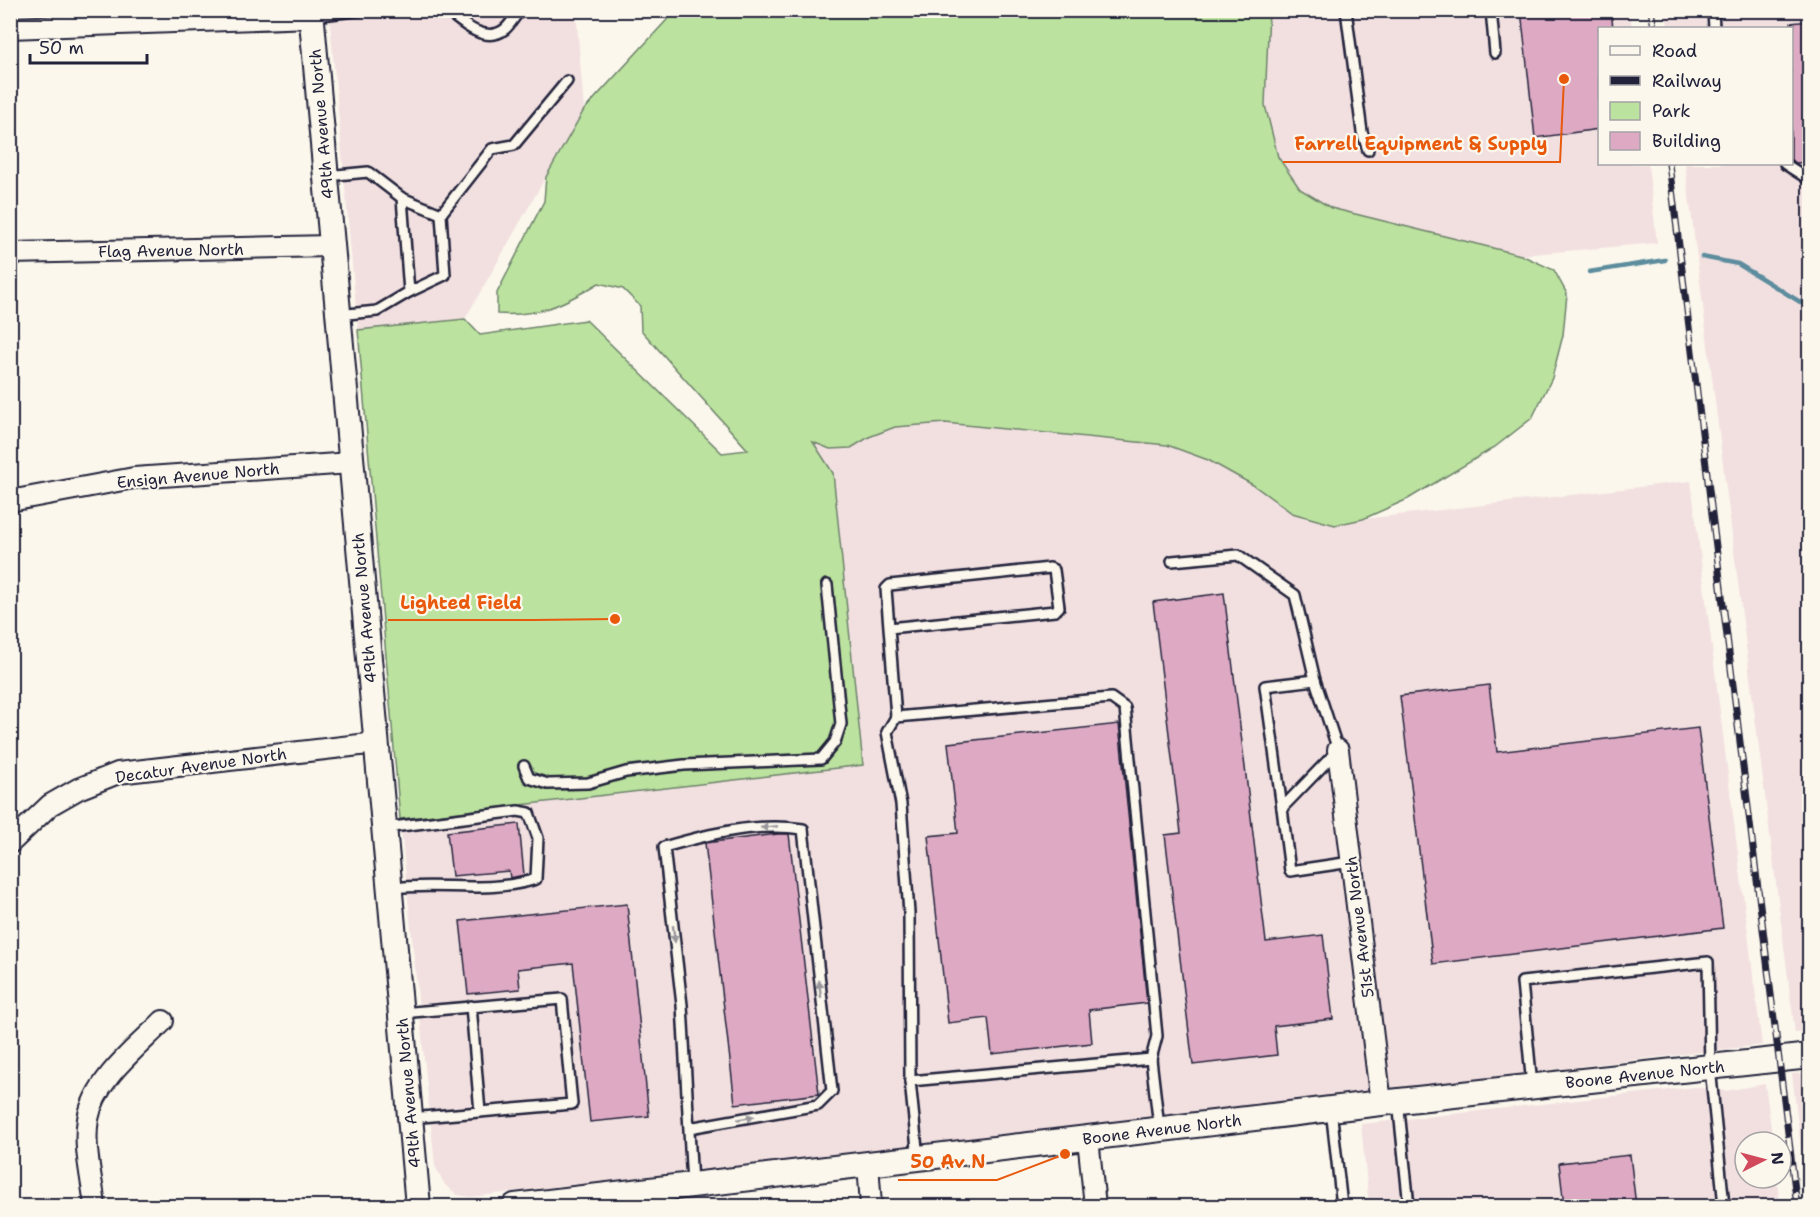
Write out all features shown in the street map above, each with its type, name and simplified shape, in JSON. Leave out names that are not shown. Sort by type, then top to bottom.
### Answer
[{"type":"street","points":[[10,27],[311,14]]},
{"type":"street","name":"49th Avenue North","points":[[311,14],[418,1206]]},
{"type":"street","name":"Flag Avenue North","points":[[10,253],[332,246]]},
{"type":"street","name":"Ensign Avenue North","points":[[10,501],[134,478],[351,463]]},
{"type":"street","name":"Decatur Avenue North","points":[[10,843],[50,805],[78,789],[118,773],[377,744]]},
{"type":"street","name":"51st Avenue North","points":[[1338,750],[1351,862],[1389,1102]]},
{"type":"street","points":[[95,1206],[87,1138],[87,1120],[93,1102],[102,1085],[163,1021]]},
{"type":"street","name":"Boone Avenue North","points":[[515,1206],[648,1199],[692,1185],[868,1163],[1809,1056]]},
{"type":"street","points":[[1088,1138],[1095,1206]]},
{"type":"street","points":[[868,1163],[871,1206]]},
{"type":"lane","points":[[311,14],[362,10]]},
{"type":"lane","points":[[446,10],[476,32],[486,33],[504,30],[520,10]]},
{"type":"lane","points":[[1346,10],[1362,132],[1368,150]]},
{"type":"lane","points":[[1491,10],[1495,52]]},
{"type":"lane","points":[[1713,10],[1714,27]]},
{"type":"lane","points":[[338,315],[377,311],[409,292],[445,275],[441,214],[492,149],[514,145],[567,81]]},
{"type":"lane","points":[[1786,165],[1809,180]]},
{"type":"lane","points":[[326,176],[368,172],[402,198],[441,214]]},
{"type":"lane","points":[[402,198],[409,292]]},
{"type":"lane","points":[[1172,561],[1238,555],[1295,595],[1315,680],[1338,750],[1282,807]]},
{"type":"lane","points":[[889,628],[1055,611],[1059,607],[1054,570],[1050,568],[890,585],[886,589],[889,628],[896,717],[887,732],[901,804],[909,913],[910,1081],[918,1158]]},
{"type":"lane","points":[[524,766],[529,778],[548,784],[588,783],[626,772],[684,765],[821,759],[835,742],[841,724],[827,585]]},
{"type":"lane","points":[[1315,680],[1265,686],[1290,871],[1351,862]]},
{"type":"lane","points":[[896,717],[1111,698],[1125,708],[1157,1036],[1151,1059],[1160,1129]]},
{"type":"lane","points":[[384,828],[518,811],[529,813],[538,838],[536,879],[514,886],[412,885],[389,889]]},
{"type":"lane","points":[[689,1128],[818,1105],[832,1091],[803,829],[784,826],[715,832],[664,847],[682,1005],[692,1185]]},
{"type":"lane","points":[[1532,1086],[1522,982],[1708,962],[1710,1067],[1724,1206]]},
{"type":"lane","points":[[401,1013],[562,999],[572,1104],[410,1118]]},
{"type":"lane","points":[[471,1006],[480,1112]]},
{"type":"lane","points":[[910,1081],[1151,1059]]},
{"type":"lane","points":[[1389,1102],[1409,1206]]},
{"type":"lane","points":[[1331,1109],[1342,1206]]},
{"type":"shaded area","points":[[329,11],[576,11],[584,110],[465,319],[358,330]]},
{"type":"shaded area","points":[[1269,11],[1630,11],[1632,27],[1598,27],[1598,165],[1648,165],[1657,243],[1521,255],[1331,208],[1300,189],[1278,157],[1265,105]]},
{"type":"shaded area","points":[[1666,11],[1809,11],[1809,1032],[1795,1033],[1685,165],[1793,165],[1793,27],[1668,27]]},
{"type":"shaded area","points":[[945,423],[1167,445],[1208,460],[1253,485],[1292,513],[1335,525],[1363,519],[1691,481],[1762,1045],[470,1197],[458,1195],[445,1185],[435,1166],[400,819],[863,765],[812,441],[851,448],[869,437],[895,427]]},
{"type":"shaded area","points":[[1809,1072],[1810,1206],[1808,1206],[1792,1074]]},
{"type":"shaded area","points":[[1765,1084],[1771,1130],[1733,1130],[1733,1190],[1778,1190],[1780,1206],[1369,1206],[1361,1124],[1695,1087],[1725,1091]]},
{"type":"green space","points":[[676,10],[1269,11],[1265,105],[1278,157],[1300,189],[1331,208],[1521,255],[1554,270],[1567,294],[1563,335],[1552,378],[1532,418],[1495,447],[1408,499],[1363,519],[1335,525],[1292,513],[1253,485],[1208,460],[1167,445],[945,423],[895,427],[869,437],[851,448],[830,449],[813,442],[833,473],[863,765],[400,819],[358,330],[465,319],[480,335],[586,320],[722,453],[748,450],[641,330],[640,306],[623,289],[599,283],[562,303],[538,311],[497,314],[497,293],[544,201],[546,177],[584,110]]},
{"type":"building","points":[[1521,10],[1611,10],[1613,27],[1598,27],[1598,129],[1535,138]]},
{"type":"building","points":[[1809,21],[1809,162],[1793,161],[1793,27],[1791,23]]},
{"type":"building","points":[[1224,593],[1266,942],[1323,935],[1333,1019],[1274,1026],[1277,1055],[1193,1065],[1165,835],[1181,833],[1153,602]]},
{"type":"building","points":[[1489,685],[1497,752],[1698,728],[1723,928],[1433,964],[1400,696]]},
{"type":"building","points":[[1119,724],[1147,1003],[1089,1010],[1092,1043],[992,1054],[988,1018],[948,1023],[928,836],[958,833],[948,743]]},
{"type":"building","points":[[519,824],[524,875],[510,878],[509,871],[452,876],[447,832]]},
{"type":"building","points":[[789,834],[819,1094],[735,1104],[705,843]]},
{"type":"building","points":[[627,904],[649,1116],[590,1122],[573,963],[518,969],[520,989],[468,994],[460,921]]},
{"type":"building","points":[[1630,1155],[1636,1206],[1564,1206],[1559,1163]]},
{"type":"waterway","points":[[1702,257],[1738,264],[1810,308]]},
{"type":"waterway","points":[[1589,272],[1665,260]]},
{"type":"railway","points":[[1651,10],[1654,27]]},
{"type":"railway","points":[[1669,165],[1797,1206]]},
{"type":"place","name":"Farrell Equipment & Supply","points":[[1564,79]]},
{"type":"place","name":"Lighted Field","points":[[615,619]]},
{"type":"place","name":"50 Av N","points":[[1065,1154]]}]
